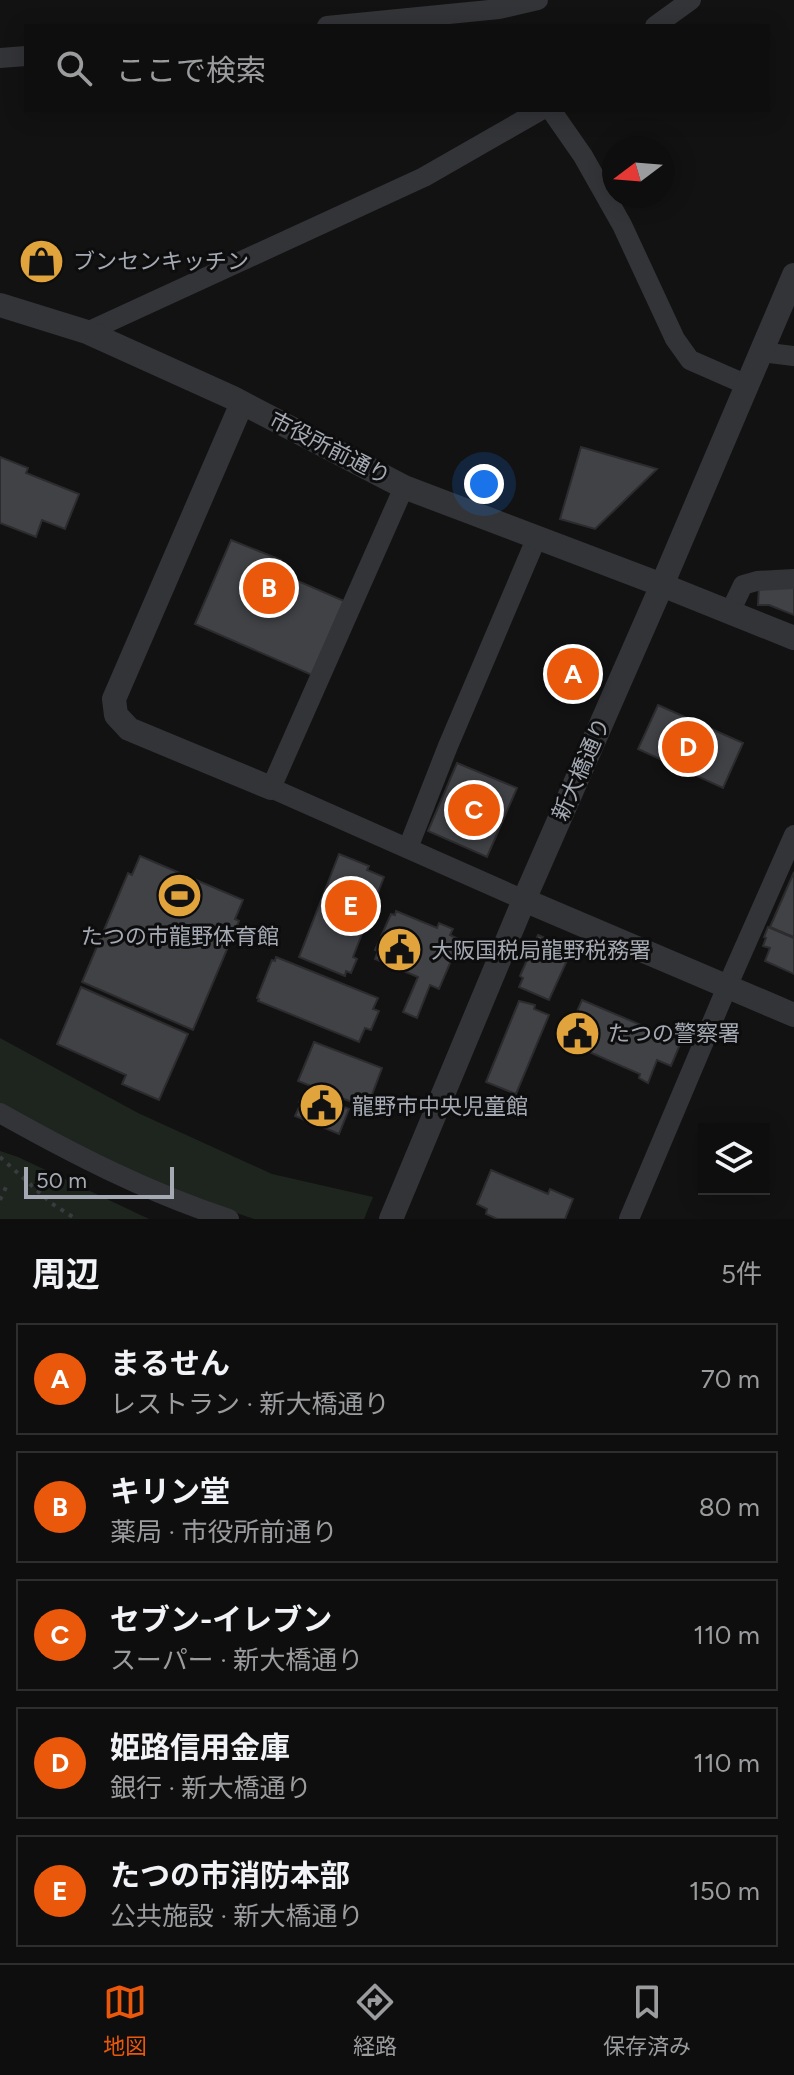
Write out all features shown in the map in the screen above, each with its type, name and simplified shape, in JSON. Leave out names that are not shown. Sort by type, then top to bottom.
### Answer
[{"type":"street","points":[[352,24],[500,12],[538,0]]},
{"type":"street","points":[[658,24],[691,0]]},
{"type":"street","points":[[0,58],[24,56]]},
{"type":"street","points":[[87,332],[424,177],[539,112]]},
{"type":"street","points":[[545,112],[583,156],[622,225],[675,339],[690,360],[747,385]]},
{"type":"street","name":"新大橋通り","points":[[391,1219],[524,900],[794,275]]},
{"type":"street","name":"市役所前通り","points":[[0,305],[87,332],[242,403],[404,487],[794,638]]},
{"type":"street","points":[[761,352],[794,356]]},
{"type":"street","points":[[242,403],[114,699],[116,715],[129,729],[794,1015]]},
{"type":"street","points":[[271,788],[404,487]]},
{"type":"street","points":[[408,848],[537,537]]},
{"type":"street","points":[[730,612],[743,585],[794,579]]},
{"type":"street","points":[[629,1219],[794,835]]},
{"type":"street","points":[[0,1113],[129,1180],[229,1219]]},
{"type":"path","points":[[0,1157],[51,1203],[76,1219]]},
{"type":"path","points":[[0,1200],[7,1185]]},
{"type":"shaded area","points":[[0,1038],[138,1113],[272,1174],[373,1197],[364,1219],[254,1219],[184,1195],[86,1152],[0,1104]]},
{"type":"shaded area","points":[[0,1151],[18,1157],[149,1219],[0,1219]]},
{"type":"building","points":[[581,447],[657,469],[595,529],[560,519]]},
{"type":"building","points":[[0,457],[28,468],[26,473],[79,494],[65,529],[42,520],[36,537],[0,523]]},
{"type":"building","points":[[231,540],[281,560],[277,572],[344,601],[312,675],[195,624]]},
{"type":"building","points":[[759,586],[794,586],[794,615],[769,605],[758,605]]},
{"type":"building","points":[[565,648],[591,657],[578,693],[552,683]]},
{"type":"building","points":[[658,705],[743,743],[723,788],[638,749]]},
{"type":"building","points":[[457,763],[517,788],[487,857],[428,831]]},
{"type":"building","points":[[339,854],[369,866],[367,870],[384,877],[353,957],[357,959],[351,973],[346,971],[345,976],[299,957]]},
{"type":"building","points":[[140,856],[243,900],[235,919],[239,921],[193,1030],[82,982],[128,873],[132,875]]},
{"type":"building","points":[[794,872],[794,937],[770,927]]},
{"type":"building","points":[[396,911],[437,928],[439,923],[453,929],[450,935],[460,940],[439,989],[430,985],[417,1018],[403,1012],[418,977],[375,959],[378,951],[375,950],[391,914],[395,915]]},
{"type":"building","points":[[768,927],[794,938],[794,974],[765,961],[770,948],[763,946]]},
{"type":"building","points":[[538,935],[566,947],[563,953],[569,956],[549,1000],[519,987],[523,978],[520,976]]},
{"type":"building","points":[[276,957],[378,998],[373,1009],[379,1011],[371,1030],[365,1028],[359,1042],[258,1001],[272,960],[275,961]]},
{"type":"building","points":[[81,987],[188,1034],[159,1100],[122,1084],[126,1075],[57,1044]]},
{"type":"building","points":[[582,1000],[681,1042],[671,1066],[657,1060],[648,1083],[639,1078],[640,1074],[557,1038],[565,1019],[572,1023]]},
{"type":"building","points":[[519,1001],[535,1005],[534,1009],[549,1015],[516,1094],[486,1082]]},
{"type":"building","points":[[314,1042],[382,1068],[367,1108],[298,1081]]},
{"type":"building","points":[[306,1091],[349,1109],[339,1134],[295,1116]]},
{"type":"building","points":[[491,1170],[548,1194],[550,1189],[573,1199],[565,1219],[497,1219],[486,1214],[487,1209],[477,1204]]},
{"type":"place","name":"ブンセンキッチン","points":[[42,261]]},
{"type":"place","name":"キリン堂","points":[[269,588]]},
{"type":"place","name":"まるせん","points":[[573,674]]},
{"type":"place","name":"姫路信用金庫","points":[[688,747]]},
{"type":"place","name":"セブン-イレブン","points":[[474,810]]},
{"type":"place","name":"たつの市龍野体育館","points":[[180,895]]},
{"type":"place","name":"たつの市消防本部","points":[[351,906]]},
{"type":"place","name":"大阪国税局龍野税務署","points":[[400,950]]},
{"type":"place","name":"たつの警察署","points":[[577,1033]]},
{"type":"place","name":"龍野市中央児童館","points":[[321,1106]]}]
